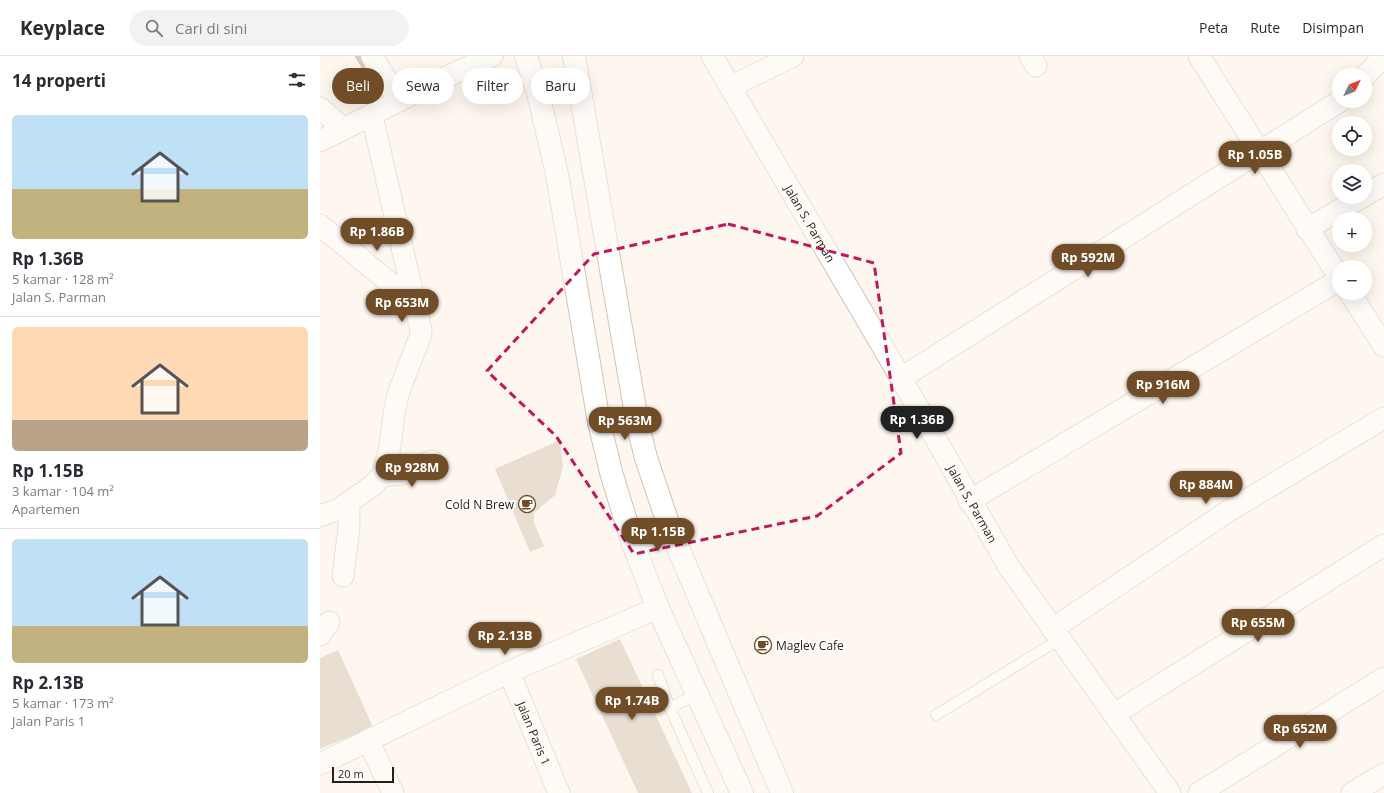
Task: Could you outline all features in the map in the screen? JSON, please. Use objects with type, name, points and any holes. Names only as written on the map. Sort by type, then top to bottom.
[{"type":"street","points":[[372,56],[392,89]]},
{"type":"street","points":[[454,74],[492,56]]},
{"type":"street","points":[[526,56],[538,94],[557,174],[598,422],[611,472],[633,544],[658,608],[742,793]]},
{"type":"street","points":[[574,56],[638,426],[646,458],[670,529],[782,793]]},
{"type":"street","name":"Jalan S. Parman","points":[[712,56],[900,378],[969,501],[1009,567],[1170,793]]},
{"type":"street","points":[[730,87],[793,56]]},
{"type":"street","points":[[1199,56],[1332,266]]},
{"type":"street","points":[[1372,69],[1384,56]]},
{"type":"street","points":[[320,141],[394,104]]},
{"type":"street","points":[[900,378],[1332,106]]},
{"type":"street","points":[[320,108],[344,129]]},
{"type":"street","points":[[320,516],[339,509],[372,486],[382,476],[389,452],[399,391],[420,337],[421,330],[372,116]]},
{"type":"street","points":[[1372,191],[1384,184]]},
{"type":"street","points":[[1307,229],[1350,204]]},
{"type":"street","points":[[320,225],[414,303]]},
{"type":"street","points":[[969,501],[1332,284]]},
{"type":"street","points":[[1355,300],[1384,345]]},
{"type":"street","points":[[1056,634],[1230,510],[1384,418]]},
{"type":"street","points":[[382,476],[402,474],[432,461]]},
{"type":"street","points":[[343,576],[349,528],[349,502]]},
{"type":"street","points":[[633,544],[670,529]]},
{"type":"street","points":[[1114,714],[1384,545]]},
{"type":"street","points":[[320,764],[509,672],[658,608]]},
{"type":"street","name":"Jalan Paris 1","points":[[509,672],[559,793]]},
{"type":"street","points":[[1199,793],[1384,678]]},
{"type":"street","points":[[368,740],[393,793]]},
{"type":"street","points":[[1352,793],[1384,774]]},
{"type":"lane","points":[[936,715],[1056,634]]},
{"type":"lane","points":[[658,675],[670,708],[708,793]]},
{"type":"lane","points":[[670,708],[697,694]]},
{"type":"highlighted area","points":[[728,224],[874,263],[901,453],[817,516],[634,554],[556,436],[487,371],[594,254]]},
{"type":"building","name":"Cold N Brew","points":[[560,440],[563,467],[555,495],[534,513],[534,523],[544,546],[530,552],[495,469]]},
{"type":"building","points":[[620,639],[692,793],[638,793],[576,659]]},
{"type":"building","points":[[338,650],[373,727],[320,749],[320,658]]},
{"type":"waterway","points":[[358,56],[365,68]]},
{"type":"place","name":"Cold N Brew","points":[[527,504]]},
{"type":"place","name":"Maglev Cafe","points":[[763,645]]}]
